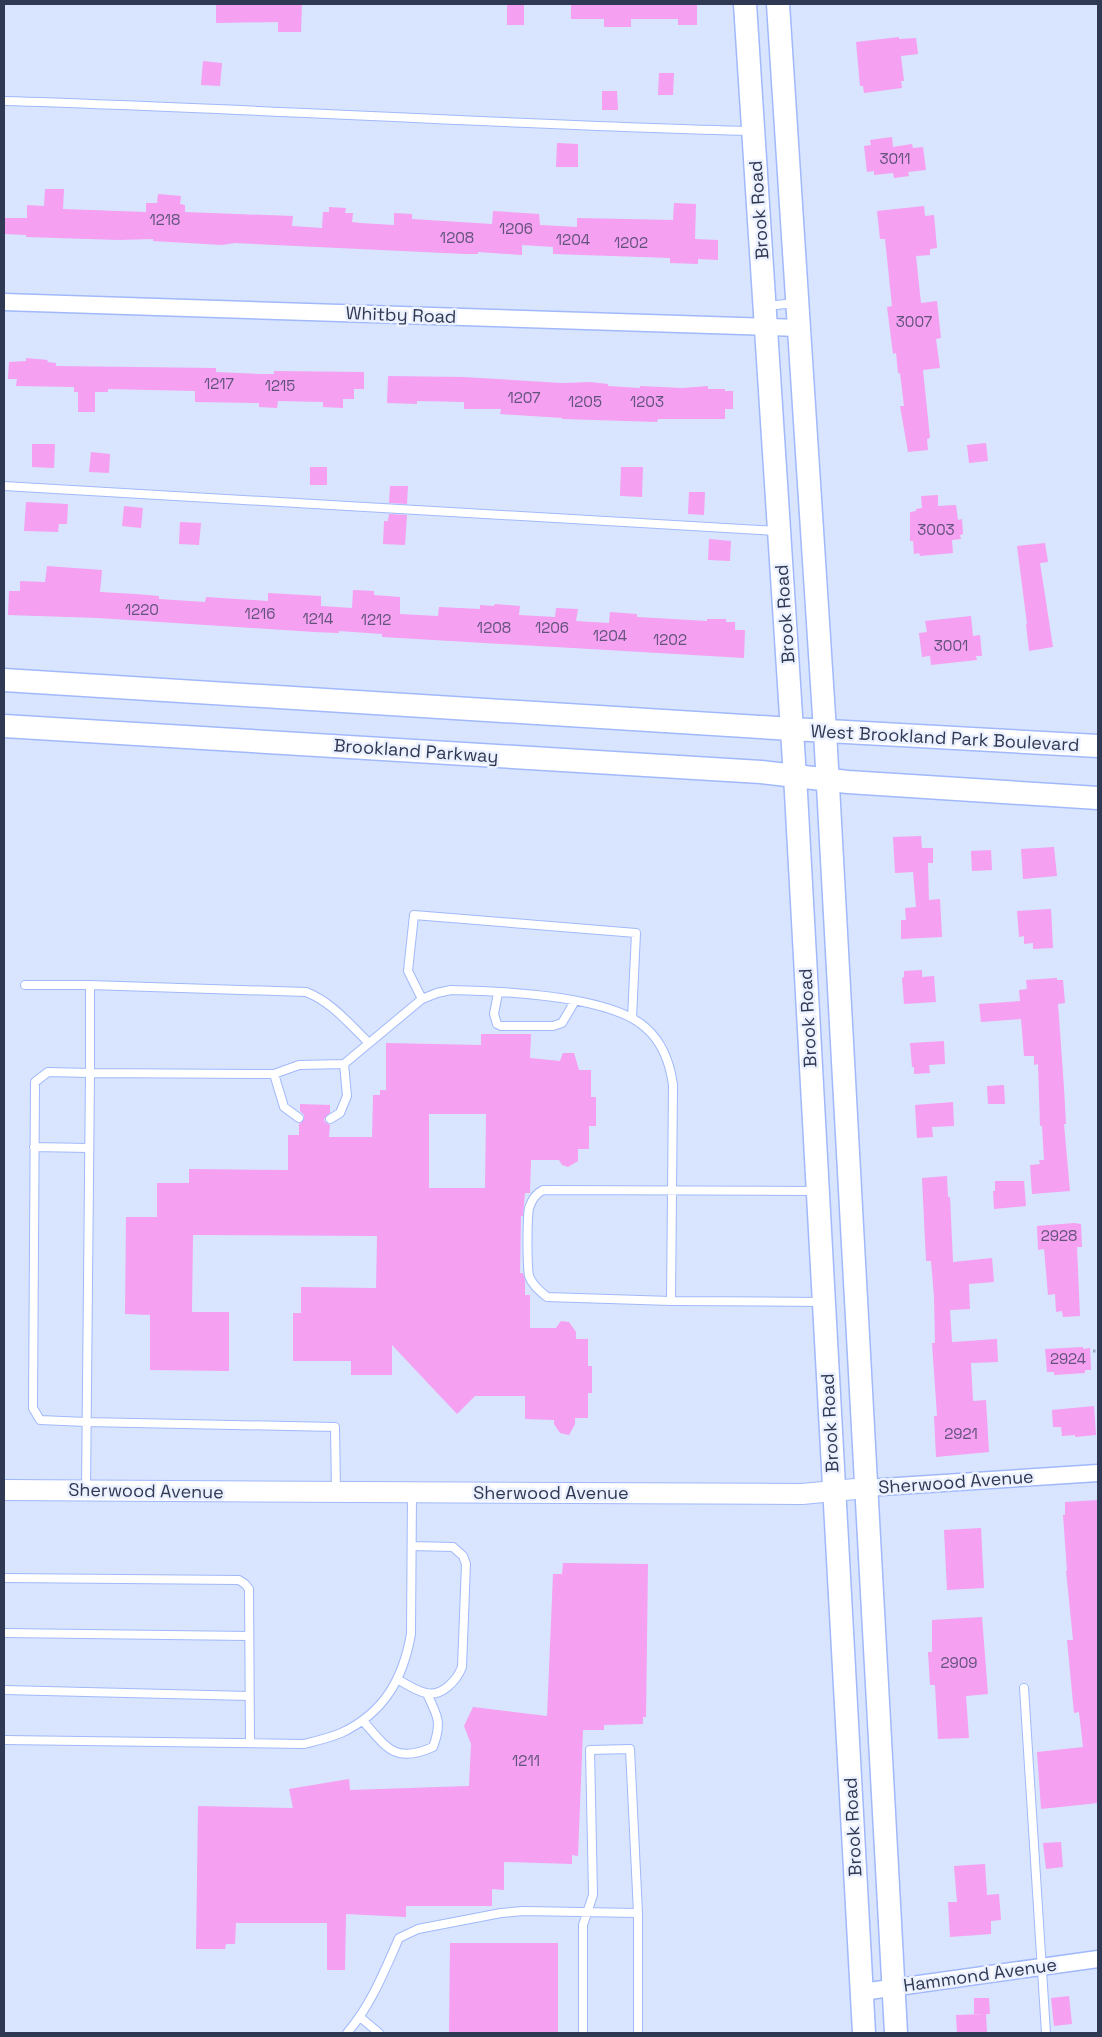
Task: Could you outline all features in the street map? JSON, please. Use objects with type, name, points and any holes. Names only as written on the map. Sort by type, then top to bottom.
[{"type":"main road","name":"Brook Road","points":[[745,4],[795,776],[864,2033]]},
{"type":"main road","name":"Brook Road","points":[[778,4],[828,780],[896,2033]]},
{"type":"main road","points":[[4,680],[792,729]]},
{"type":"main road","name":"Brookland Parkway","points":[[4,726],[761,772],[828,780]]},
{"type":"main road","name":"West Brookland Park Boulevard","points":[[792,729],[1098,746]]},
{"type":"main road","points":[[828,780],[1098,798]]},
{"type":"street","name":"Whitby Road","points":[[4,302],[766,316],[799,328]]},
{"type":"street","name":"Sherwood Avenue","points":[[4,1490],[336,1494],[412,1492],[802,1494],[1098,1473]]},
{"type":"street","name":"Hammond Avenue","points":[[862,1992],[1098,1959]]},
{"type":"lane","points":[[4,102],[161,106],[314,114],[753,131]]},
{"type":"lane","points":[[766,316],[798,302]]},
{"type":"lane","points":[[4,486],[780,531]]},
{"type":"lane","points":[[422,999],[408,971],[414,916],[636,932],[632,1018]]},
{"type":"lane","points":[[25,985],[90,985],[306,992],[319,997],[332,1007],[369,1044]]},
{"type":"lane","points":[[86,1491],[90,985]]},
{"type":"lane","points":[[336,1494],[335,1427],[40,1420],[33,1408],[34,1082],[48,1072],[274,1074],[299,1065],[344,1064],[422,999],[451,990],[543,996],[575,1001],[620,1012],[645,1027],[655,1037],[663,1048],[672,1073],[671,1301]]},
{"type":"lane","points":[[498,993],[495,1020],[501,1026],[553,1026],[562,1023],[575,1001]]},
{"type":"lane","points":[[330,1119],[340,1113],[347,1096],[344,1064]]},
{"type":"lane","points":[[274,1074],[284,1108],[299,1118]]},
{"type":"lane","points":[[34,1147],[89,1148]]},
{"type":"lane","points":[[818,1192],[543,1190],[536,1194],[529,1210],[528,1268],[530,1278],[536,1288],[547,1298],[824,1302]]},
{"type":"lane","points":[[4,1740],[304,1744],[339,1734],[363,1721],[382,1702],[397,1679],[407,1657],[411,1634],[412,1492]]},
{"type":"lane","points":[[397,1679],[427,1694],[439,1692],[450,1685],[462,1667],[466,1564],[463,1556],[453,1547],[412,1546]]},
{"type":"lane","points":[[4,1578],[238,1580],[245,1584],[249,1589],[250,1743]]},
{"type":"lane","points":[[4,1633],[249,1636]]},
{"type":"lane","points":[[1024,1688],[1046,2033]]},
{"type":"lane","points":[[4,1690],[250,1696]]},
{"type":"lane","points":[[363,1721],[387,1748],[401,1754],[417,1754],[433,1747],[439,1732],[437,1714],[427,1694]]},
{"type":"lane","points":[[584,2033],[583,1925],[593,1895],[590,1750],[630,1749],[638,1913],[638,2033]]},
{"type":"lane","points":[[347,2033],[360,2018],[372,1998],[399,1938],[405,1935],[418,1930],[501,1913],[523,1911],[638,1913]]},
{"type":"lane","points":[[360,2018],[379,2033]]},
{"type":"path","points":[[1093,1351],[1098,1350]]},
{"type":"building","points":[[216,4],[302,4],[301,32],[278,32],[278,22],[216,23]]},
{"type":"building","points":[[507,4],[524,4],[524,25],[507,25]]},
{"type":"building","points":[[571,4],[697,4],[697,25],[678,25],[678,19],[631,19],[631,27],[604,27],[604,19],[571,19]]},
{"type":"building","points":[[899,37],[899,39],[916,38],[918,54],[901,56],[904,81],[901,81],[902,88],[864,93],[863,86],[860,86],[856,42]]},
{"type":"building","points":[[203,61],[222,63],[220,86],[201,85]]},
{"type":"building","points":[[659,73],[674,73],[673,95],[658,95]]},
{"type":"building","points":[[602,91],[617,91],[618,110],[602,110]]},
{"type":"building","points":[[892,137],[893,147],[912,144],[913,148],[923,147],[926,170],[908,172],[909,176],[894,178],[893,173],[874,175],[874,171],[867,172],[864,146],[871,145],[870,140]]},
{"type":"building","points":[[557,143],[578,144],[578,167],[556,167]]},
{"type":"building","points":[[45,189],[64,189],[63,209],[146,212],[146,203],[157,203],[158,194],[181,196],[180,204],[185,205],[185,212],[293,216],[292,226],[322,228],[323,212],[329,212],[329,207],[346,208],[345,213],[353,213],[352,222],[360,223],[394,225],[394,213],[412,214],[412,219],[492,224],[493,211],[539,214],[540,225],[577,227],[577,218],[673,220],[674,203],[696,204],[695,239],[718,240],[718,260],[698,259],[698,264],[670,263],[670,258],[553,254],[553,247],[522,245],[522,255],[478,252],[478,254],[465,254],[235,243],[222,245],[153,241],[153,239],[119,240],[26,237],[26,235],[4,234],[4,218],[27,218],[27,205],[44,206]]},
{"type":"building","points":[[924,206],[925,216],[934,215],[937,248],[930,249],[930,255],[916,256],[921,303],[937,301],[941,338],[936,339],[940,368],[923,370],[930,438],[927,439],[928,450],[908,452],[900,406],[904,406],[900,373],[898,373],[896,353],[893,354],[887,307],[892,306],[885,239],[880,239],[877,211]]},
{"type":"building","points":[[26,358],[48,360],[47,362],[56,363],[56,366],[216,368],[216,372],[259,374],[274,374],[274,371],[364,372],[364,389],[354,389],[354,399],[343,399],[343,408],[323,407],[323,402],[278,401],[277,408],[259,407],[259,403],[195,402],[195,391],[108,389],[108,392],[95,392],[95,412],[78,412],[78,392],[74,392],[74,387],[16,386],[17,379],[8,379],[9,362],[26,361]]},
{"type":"building","points":[[388,376],[463,377],[562,383],[591,382],[608,384],[608,386],[640,388],[640,386],[682,388],[708,386],[708,389],[733,391],[733,409],[725,409],[725,419],[658,419],[657,422],[562,419],[500,414],[501,409],[464,409],[464,402],[417,401],[417,404],[387,403]]},
{"type":"building","points":[[986,443],[988,461],[969,463],[967,445]]},
{"type":"building","points":[[32,444],[55,444],[54,468],[32,467]]},
{"type":"building","points":[[91,452],[110,454],[109,473],[89,472]]},
{"type":"building","points":[[310,467],[327,467],[327,485],[310,485]]},
{"type":"building","points":[[621,467],[643,467],[642,497],[620,496]]},
{"type":"building","points":[[390,486],[408,486],[407,504],[389,503]]},
{"type":"building","points":[[689,492],[705,492],[704,515],[688,514]]},
{"type":"building","points":[[938,495],[938,506],[956,505],[958,520],[962,519],[963,534],[960,535],[961,539],[952,540],[953,553],[920,556],[919,553],[914,554],[913,541],[910,541],[910,512],[922,508],[921,496]]},
{"type":"building","points":[[26,502],[68,504],[67,524],[59,524],[58,532],[24,531]]},
{"type":"building","points":[[124,506],[143,508],[141,528],[122,526]]},
{"type":"building","points":[[389,514],[407,515],[405,545],[383,544],[384,521],[388,521]]},
{"type":"building","points":[[180,522],[201,523],[199,545],[179,544]]},
{"type":"building","points":[[709,539],[731,541],[730,561],[708,560]]},
{"type":"building","points":[[1045,543],[1048,562],[1040,563],[1053,647],[1029,651],[1017,546]]},
{"type":"building","points":[[47,566],[102,570],[100,592],[159,596],[159,599],[205,602],[206,597],[268,601],[268,593],[321,596],[321,606],[352,608],[353,590],[374,591],[374,595],[400,597],[400,614],[438,616],[439,607],[480,609],[480,605],[494,606],[495,604],[520,606],[519,615],[555,617],[556,608],[578,609],[576,621],[609,623],[610,612],[637,614],[637,617],[707,621],[707,619],[726,619],[726,622],[735,622],[735,630],[745,630],[744,658],[382,637],[382,634],[339,631],[339,633],[314,632],[98,618],[8,615],[9,591],[20,591],[20,581],[45,582]]},
{"type":"building","points":[[971,616],[973,636],[980,635],[982,656],[976,656],[977,660],[931,665],[930,656],[922,657],[919,633],[927,632],[925,621]]},
{"type":"building","points":[[921,836],[922,848],[933,848],[933,863],[928,863],[929,900],[940,899],[942,937],[901,939],[901,920],[906,920],[905,908],[916,907],[913,872],[895,873],[893,837]]},
{"type":"building","points":[[1054,847],[1057,876],[1023,879],[1021,849]]},
{"type":"building","points":[[991,850],[992,870],[972,871],[971,851]]},
{"type":"building","points":[[1051,909],[1053,948],[1033,949],[1033,943],[1024,944],[1024,936],[1019,937],[1017,911]]},
{"type":"building","points":[[922,970],[922,977],[934,976],[936,1002],[904,1004],[902,978],[904,977],[904,971]]},
{"type":"building","points":[[1057,978],[1057,980],[1063,980],[1065,1003],[1058,1004],[1066,1124],[1064,1124],[1070,1191],[1032,1194],[1030,1165],[1040,1164],[1039,1160],[1044,1160],[1042,1126],[1040,1126],[1038,1064],[1034,1065],[1034,1056],[1024,1056],[1021,1019],[981,1022],[979,1004],[1020,1001],[1019,990],[1027,989],[1026,980]]},
{"type":"building","points":[[481,1034],[531,1034],[530,1058],[560,1061],[563,1053],[574,1053],[579,1070],[591,1070],[591,1097],[596,1097],[596,1126],[589,1126],[589,1149],[578,1149],[578,1161],[568,1167],[562,1165],[559,1160],[531,1160],[530,1193],[525,1193],[523,1216],[521,1216],[520,1273],[523,1273],[525,1280],[525,1295],[530,1295],[530,1328],[556,1328],[561,1321],[569,1322],[576,1332],[576,1339],[588,1339],[588,1366],[592,1366],[592,1393],[588,1393],[588,1418],[575,1418],[575,1424],[569,1435],[560,1433],[554,1424],[554,1420],[525,1419],[525,1396],[475,1396],[457,1414],[392,1345],[392,1375],[351,1375],[351,1361],[293,1361],[293,1313],[301,1313],[301,1287],[376,1288],[377,1236],[193,1235],[192,1312],[229,1312],[229,1371],[150,1370],[150,1315],[125,1314],[126,1217],[157,1217],[157,1183],[189,1183],[189,1169],[288,1170],[288,1135],[299,1135],[299,1124],[304,1119],[304,1115],[300,1111],[300,1104],[330,1105],[330,1113],[324,1119],[330,1125],[329,1137],[372,1137],[373,1095],[380,1095],[380,1090],[386,1090],[386,1043],[481,1045]],"holes":[[[429,1114],[486,1114],[485,1188],[429,1188]]]},
{"type":"building","points":[[944,1041],[945,1064],[929,1065],[930,1073],[914,1074],[910,1043]]},
{"type":"building","points":[[1004,1085],[1005,1104],[988,1104],[987,1086]]},
{"type":"building","points":[[953,1102],[954,1126],[932,1127],[933,1137],[917,1138],[915,1105]]},
{"type":"building","points":[[947,1176],[948,1197],[950,1197],[953,1262],[992,1258],[994,1282],[969,1284],[970,1309],[950,1310],[952,1342],[997,1339],[998,1362],[971,1363],[973,1401],[986,1400],[989,1452],[936,1457],[934,1416],[937,1416],[932,1343],[935,1343],[934,1297],[931,1261],[926,1261],[922,1178]]},
{"type":"building","points":[[995,1181],[1024,1181],[1026,1206],[994,1209],[993,1191],[995,1191]]},
{"type":"building","points":[[1081,1224],[1082,1247],[1077,1247],[1080,1316],[1063,1317],[1062,1311],[1056,1312],[1055,1294],[1048,1295],[1044,1249],[1038,1250],[1037,1226]]},
{"type":"building","points":[[1083,1347],[1083,1349],[1090,1348],[1091,1370],[1085,1370],[1085,1373],[1054,1375],[1054,1372],[1047,1372],[1045,1349]]},
{"type":"building","points":[[1094,1406],[1096,1435],[1062,1436],[1061,1427],[1053,1427],[1052,1410]]},
{"type":"building","points":[[1098,1500],[1098,1803],[1041,1809],[1037,1752],[1083,1747],[1079,1712],[1074,1713],[1067,1640],[1073,1640],[1066,1571],[1063,1515],[1065,1515],[1065,1502]]},
{"type":"building","points":[[981,1528],[984,1588],[947,1590],[944,1530]]},
{"type":"building","points":[[563,1563],[648,1564],[646,1717],[643,1717],[643,1724],[604,1725],[604,1730],[583,1730],[578,1856],[572,1855],[572,1864],[504,1862],[504,1890],[492,1889],[492,1906],[406,1906],[406,1917],[346,1914],[345,1970],[327,1970],[327,1923],[236,1923],[235,1944],[226,1944],[225,1949],[196,1949],[198,1806],[293,1808],[289,1789],[349,1779],[350,1790],[469,1786],[471,1744],[464,1726],[473,1707],[547,1716],[553,1574],[562,1574]]},
{"type":"building","points":[[982,1617],[988,1694],[966,1696],[969,1738],[938,1739],[935,1685],[930,1685],[928,1652],[932,1652],[932,1620]]},
{"type":"building","points":[[1061,1842],[1063,1867],[1046,1869],[1043,1843]]},
{"type":"building","points":[[985,1864],[987,1895],[999,1894],[1001,1920],[991,1921],[991,1934],[950,1937],[948,1902],[957,1902],[954,1866]]},
{"type":"building","points":[[450,1943],[558,1943],[558,2033],[449,2033]]},
{"type":"building","points":[[1069,1996],[1072,2024],[1054,2026],[1051,1998]]},
{"type":"building","points":[[974,1998],[989,1998],[990,2014],[974,2014]]},
{"type":"building","points":[[986,2014],[987,2033],[957,2033],[956,2015]]}]
